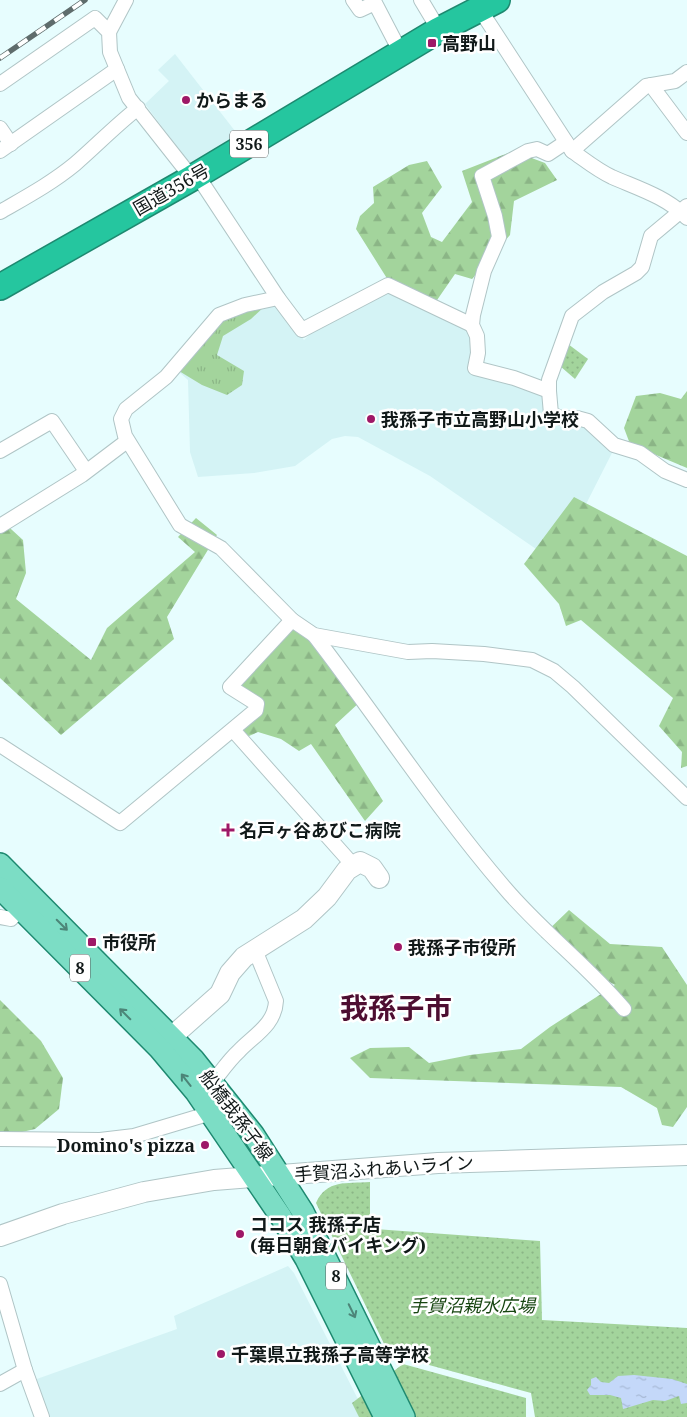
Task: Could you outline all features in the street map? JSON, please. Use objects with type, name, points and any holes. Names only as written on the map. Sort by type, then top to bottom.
[{"type":"highway","name":"国道356号","points":[[0,287],[194,177],[439,30],[488,4]]},
{"type":"main road","name":"船橋我孫子線","points":[[0,864],[27,902],[166,1042],[213,1082],[281,1175],[323,1249],[378,1383],[385,1417]]},
{"type":"main road","name":"船橋我孫子線","points":[[0,888],[27,902]]},
{"type":"main road","name":"船橋我孫子線","points":[[166,1042],[281,1217],[378,1383],[404,1417]]},
{"type":"street","points":[[126,0],[109,32],[110,52],[130,98],[194,177],[302,330],[388,285],[472,325]]},
{"type":"street","points":[[353,0],[360,10],[375,2],[400,53]]},
{"type":"street","points":[[421,0],[439,30]]},
{"type":"street","points":[[488,4],[569,146],[603,172],[641,188],[685,211],[651,236],[642,267],[636,273],[604,292],[569,320],[549,380],[549,391],[551,414],[561,418],[577,418],[588,421],[614,445],[640,453],[665,471],[687,480]]},
{"type":"street","points":[[0,84],[94,18],[109,32]]},
{"type":"street","points":[[0,128],[5,148],[116,69]]},
{"type":"street","points":[[549,391],[514,378],[475,368],[477,336],[472,325],[484,271],[499,237],[495,216],[482,176],[528,151],[537,149],[548,154],[569,146],[635,95],[651,85],[675,81],[687,72]]},
{"type":"street","points":[[651,85],[687,133]]},
{"type":"street","points":[[0,212],[51,182],[76,163],[112,128],[138,108]]},
{"type":"street","points":[[278,298],[245,305],[215,319],[166,377],[126,409],[121,419],[127,441],[180,526],[221,548],[292,620],[314,635],[475,853],[539,926],[601,982],[624,1009]]},
{"type":"street","points":[[0,451],[52,420],[86,471]]},
{"type":"street","points":[[0,526],[86,471],[127,441]]},
{"type":"street","points":[[0,745],[120,823],[256,710],[258,704],[230,687],[292,620]]},
{"type":"street","points":[[314,635],[408,652],[432,651],[519,657],[542,664],[554,670],[573,687],[687,798]]},
{"type":"street","points":[[233,730],[354,865]]},
{"type":"street","points":[[166,1042],[220,994],[236,965],[255,950],[304,919],[327,897],[354,865],[360,862],[366,863],[379,878]]},
{"type":"street","points":[[0,917],[11,919],[27,902]]},
{"type":"street","points":[[213,1082],[239,1050],[268,1023],[275,1006],[276,1001],[255,950]]},
{"type":"street","points":[[0,1139],[100,1140],[134,1136],[211,1113]]},
{"type":"street","name":"手賀沼ふれあいライン","points":[[0,1236],[63,1214],[144,1192],[253,1175],[281,1175],[438,1163],[687,1155]]},
{"type":"street","points":[[0,1284],[3,1309],[42,1417]]},
{"type":"street","points":[[0,1384],[25,1370]]},
{"type":"shaded area","points":[[175,54],[242,140],[199,166],[190,164],[145,104],[169,81],[158,70]]},
{"type":"shaded area","name":"我孫子市立高野山小学校","points":[[390,291],[466,325],[474,344],[471,371],[544,394],[547,412],[578,422],[614,449],[583,510],[539,551],[430,476],[358,437],[345,436],[332,439],[295,466],[254,473],[198,477],[190,452],[188,380],[179,372],[219,318],[277,303],[304,340],[314,330]]},
{"type":"shaded area","name":"千葉県立我孫子高等学校","points":[[288,1266],[294,1273],[367,1417],[48,1417],[34,1380],[177,1329],[174,1316]]},
{"type":"green space","points":[[513,151],[545,163],[557,180],[514,201],[510,235],[472,279],[455,274],[435,303],[388,280],[356,229],[360,216],[374,203],[373,187],[409,165],[427,161],[442,187],[422,213],[431,237],[442,242],[472,202],[462,171]]},
{"type":"green space","points":[[266,305],[251,319],[223,336],[217,355],[244,371],[242,385],[227,395],[202,385],[179,371],[219,319]]},
{"type":"green space","points":[[568,344],[588,359],[575,379],[560,366]]},
{"type":"green space","points":[[687,391],[687,468],[630,444],[624,428],[636,396],[660,393],[681,399]]},
{"type":"green space","points":[[574,497],[687,556],[687,766],[681,768],[682,752],[659,726],[673,698],[581,620],[566,626],[559,604],[524,564]]},
{"type":"green space","points":[[196,518],[217,535],[167,617],[174,639],[61,735],[0,678],[0,519],[23,540],[26,573],[16,599],[91,660],[107,628],[195,552],[178,537]]},
{"type":"green space","points":[[291,627],[312,639],[361,701],[335,725],[383,801],[365,821],[311,744],[299,751],[281,739],[258,732],[249,736],[243,734],[243,728],[262,710],[236,685]]},
{"type":"green space","points":[[569,910],[610,944],[662,947],[687,985],[687,1107],[673,1127],[662,1125],[657,1108],[621,1087],[370,1078],[350,1058],[370,1048],[409,1047],[429,1063],[470,1055],[521,1049],[550,1027],[615,985],[575,963],[541,937]]},
{"type":"green space","points":[[0,1000],[41,1041],[63,1078],[59,1109],[35,1129],[0,1137]]},
{"type":"green space","name":"手賀沼親水広場","points":[[370,1182],[370,1224],[375,1229],[540,1241],[542,1320],[687,1328],[687,1417],[535,1417],[531,1393],[389,1354],[316,1203],[320,1195],[332,1186],[345,1183]]},
{"type":"green space","points":[[403,1364],[526,1398],[526,1417],[359,1417],[352,1403]]},
{"type":"water","points":[[634,1375],[672,1379],[687,1384],[687,1403],[681,1404],[679,1396],[665,1401],[653,1400],[623,1409],[621,1398],[610,1395],[590,1395],[587,1390],[591,1385],[591,1379],[596,1377],[601,1382],[609,1383],[618,1376]]},
{"type":"railway","points":[[0,58],[85,0]]},
{"type":"place","name":"高野山","points":[[432,43]]},
{"type":"place","name":"からまる","points":[[186,100]]},
{"type":"place","name":"我孫子市立高野山小学校","points":[[371,419]]},
{"type":"place","name":"名戸ヶ谷あびこ病院","points":[[228,830]]},
{"type":"place","name":"市役所","points":[[92,942]]},
{"type":"place","name":"我孫子市役所","points":[[398,947]]},
{"type":"place","name":"Domino's pizza","points":[[205,1145]]},
{"type":"place","name":"ココス 我孫子店 (毎日朝食バイキング)","points":[[240,1234]]},
{"type":"place","name":"千葉県立我孫子高等学校","points":[[221,1354]]},
{"type":"district","name":"我孫子市","points":[[396,1007]]}]
